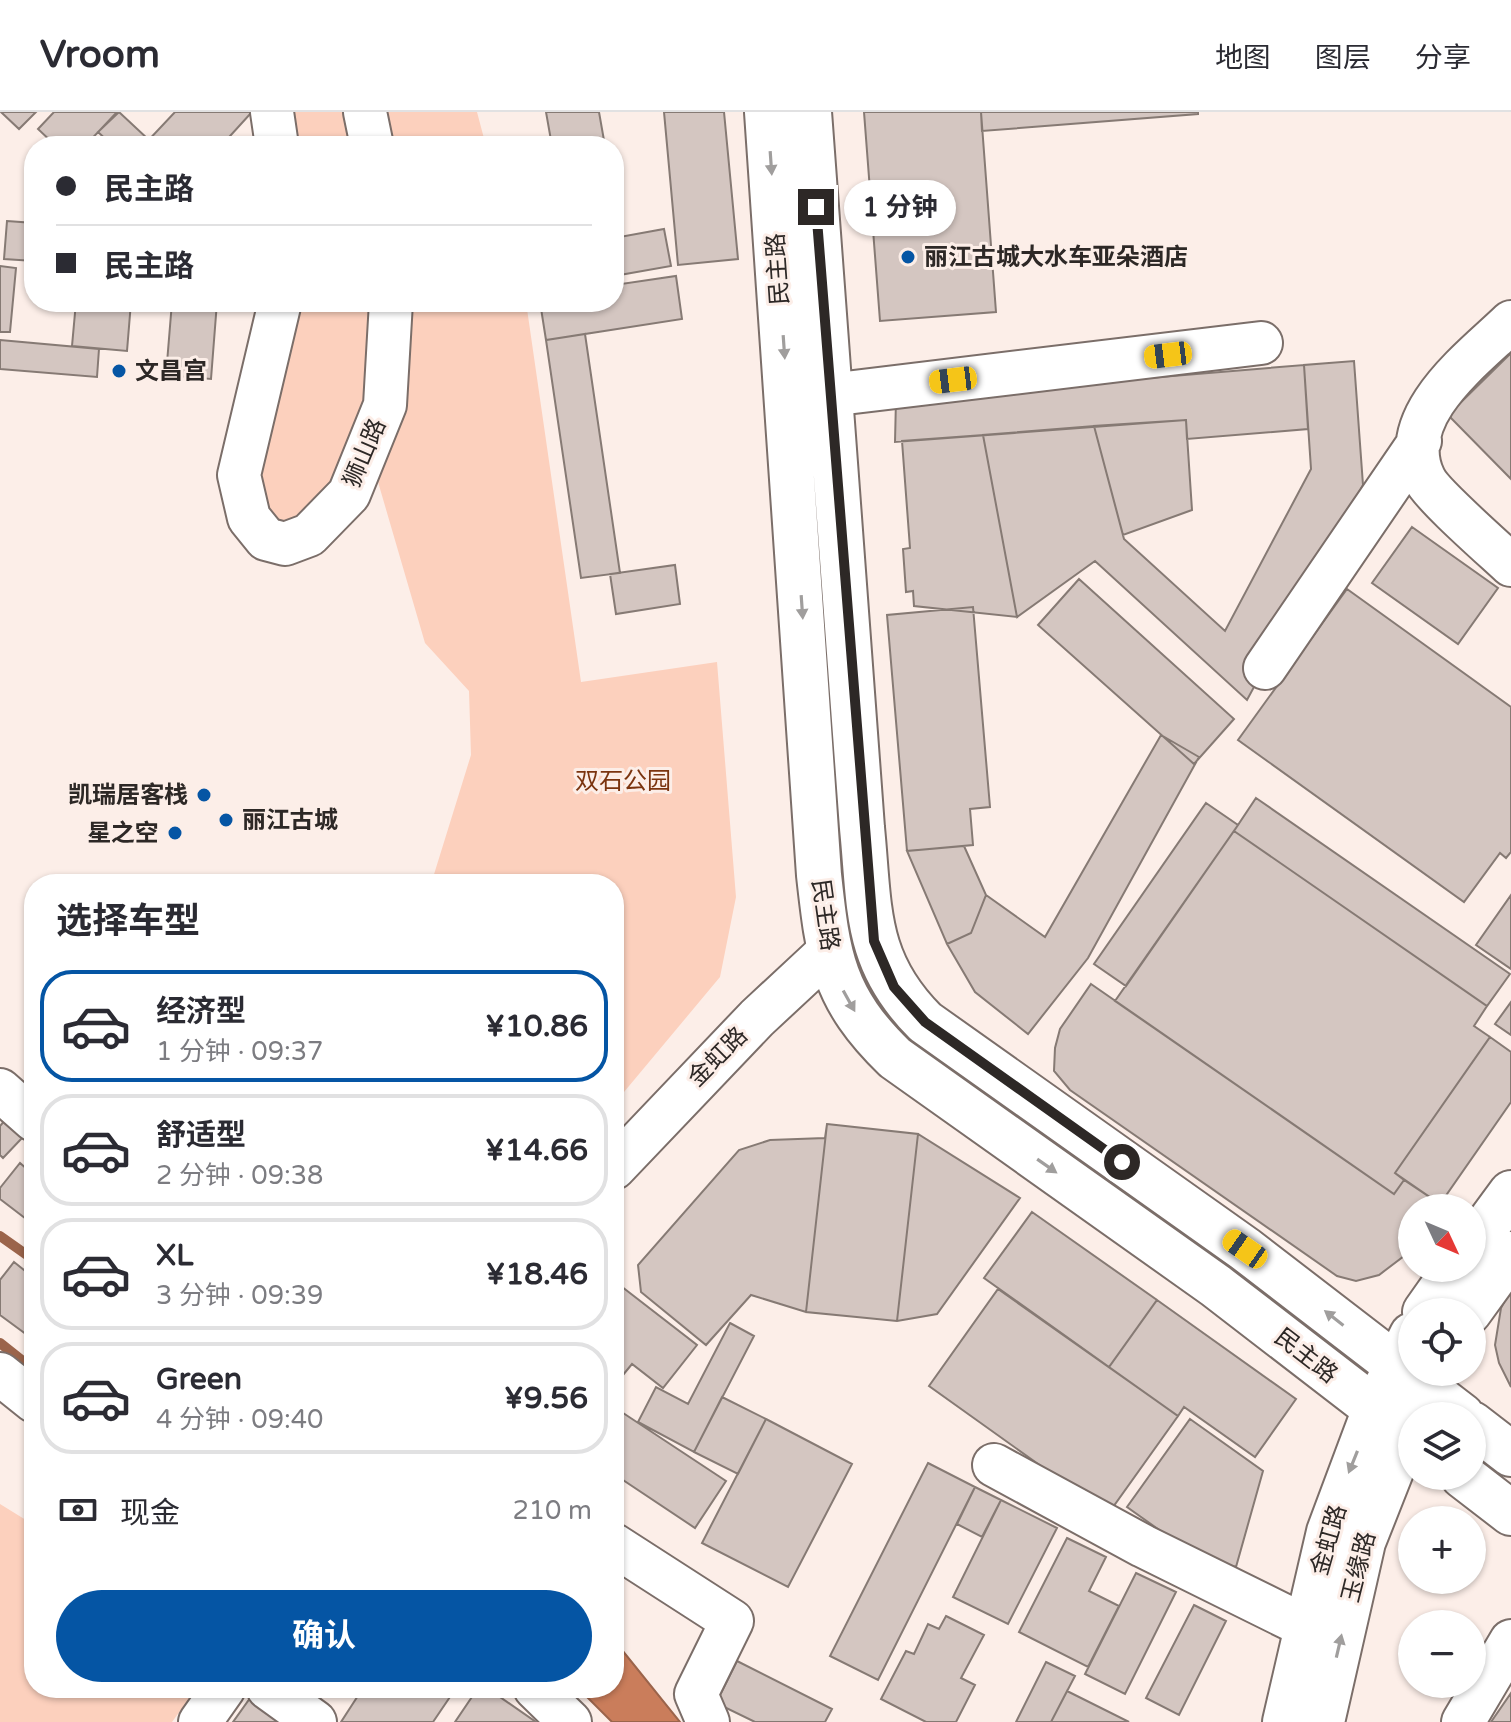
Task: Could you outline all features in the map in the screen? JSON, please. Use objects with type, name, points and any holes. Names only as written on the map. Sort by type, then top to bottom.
[{"type":"main road","name":"民主路","points":[[767,112],[819,875],[828,952],[854,1012],[895,1058],[1216,1286],[1409,1397]]},
{"type":"main road","name":"民主路","points":[[809,112],[874,941],[894,987],[925,1022],[1245,1249],[1409,1397]]},
{"type":"main road","points":[[1486,1227],[1511,1193]]},
{"type":"main road","points":[[1479,1298],[1511,1254]]},
{"type":"main road","name":"金虹路","points":[[1285,1722],[1329,1532],[1409,1397]]},
{"type":"main road","name":"玉缘路","points":[[1322,1722],[1363,1542],[1409,1397]]},
{"type":"main road","points":[[1486,1435],[1511,1454]]},
{"type":"main road","points":[[1481,1490],[1511,1513]]},
{"type":"street","points":[[272,112],[276,136]]},
{"type":"street","points":[[365,112],[370,136]]},
{"type":"street","name":"狮山路","points":[[278,312],[239,475],[240,491],[249,518],[266,539],[285,544],[309,535],[349,494],[385,405],[390,312]]},
{"type":"street","points":[[1511,322],[1446,386],[1424,421],[1420,441],[1424,479],[1511,565]]},
{"type":"street","points":[[829,395],[1261,343]]},
{"type":"street","points":[[1265,668],[1420,441]]},
{"type":"street","name":"金虹路","points":[[624,1157],[698,1077],[828,952]]},
{"type":"street","points":[[0,1090],[24,1111]]},
{"type":"street","points":[[0,1374],[24,1393]]},
{"type":"street","points":[[994,1465],[1143,1546],[1307,1627]]},
{"type":"street","points":[[624,1551],[732,1621],[696,1694],[708,1722]]},
{"type":"street","points":[[1463,1722],[1511,1641]]},
{"type":"street","points":[[200,1722],[217,1698]]},
{"type":"street","points":[[282,1698],[315,1722]]},
{"type":"street","points":[[545,1698],[570,1722]]},
{"type":"green space","points":[[288,112],[349,112],[353,136],[292,136]]},
{"type":"green space","points":[[383,112],[477,112],[483,136],[388,136]]},
{"type":"green space","points":[[293,312],[375,312],[370,401],[336,485],[296,525],[276,526],[255,488]]},
{"type":"green space","name":"双石公园","points":[[403,312],[527,312],[581,682],[717,662],[736,897],[720,977],[624,1092],[624,874],[434,874],[471,755],[469,691],[425,643],[376,475]]},
{"type":"green space","points":[[0,1504],[24,1519],[24,1698],[190,1698],[172,1722],[0,1722]]},
{"type":"shaded area","points":[[624,1653],[680,1722],[612,1722],[588,1698],[624,1698]]},
{"type":"building","points":[[1,112],[36,112],[19,129]]},
{"type":"building","points":[[54,112],[117,112],[94,136],[45,136],[38,129]]},
{"type":"building","points":[[119,112],[145,136],[102,136],[98,132]]},
{"type":"building","points":[[175,112],[251,113],[230,136],[152,136]]},
{"type":"building","points":[[546,112],[599,112],[603,136],[550,136]]},
{"type":"building","points":[[664,112],[724,112],[738,259],[678,265]]},
{"type":"building","points":[[864,112],[981,112],[996,312],[880,321]]},
{"type":"building","points":[[981,112],[1198,112],[1198,114],[982,131]]},
{"type":"building","points":[[7,221],[24,222],[24,260],[4,259]]},
{"type":"building","points":[[664,229],[671,266],[624,274],[624,236]]},
{"type":"building","points":[[0,266],[16,268],[10,332],[0,332]]},
{"type":"building","points":[[676,276],[682,319],[546,340],[542,312],[624,312],[624,284]]},
{"type":"building","points":[[75,312],[130,312],[127,351],[72,346]]},
{"type":"building","points":[[171,312],[216,312],[211,379],[166,375]]},
{"type":"building","points":[[585,334],[620,573],[581,578],[546,340]]},
{"type":"building","points":[[0,340],[99,349],[97,377],[0,369]]},
{"type":"building","points":[[1511,353],[1511,479],[1448,415]]},
{"type":"building","points":[[1354,361],[1363,485],[1247,700],[1095,561],[1017,617],[983,435],[1094,426],[1124,539],[1225,631],[1311,469],[1304,365]]},
{"type":"building","points":[[1304,365],[1308,429],[1187,439],[1186,420],[895,442],[896,399]]},
{"type":"building","points":[[1186,420],[1192,510],[1123,535],[1094,426]]},
{"type":"building","points":[[983,435],[1017,617],[914,606],[913,591],[906,592],[903,549],[910,548],[902,441]]},
{"type":"building","points":[[1412,527],[1498,588],[1458,644],[1372,583]]},
{"type":"building","points":[[675,565],[680,604],[616,614],[610,574]]},
{"type":"building","points":[[1079,579],[1234,719],[1194,764],[1038,625]]},
{"type":"building","points":[[1347,589],[1511,707],[1511,852],[1506,858],[1500,853],[1464,902],[1238,740]]},
{"type":"building","points":[[973,607],[990,807],[970,809],[973,845],[907,851],[887,615]]},
{"type":"building","points":[[1161,735],[1199,757],[1088,958],[1028,1034],[975,992],[947,944],[971,933],[986,895],[1045,937]]},
{"type":"building","points":[[1256,798],[1510,974],[1487,1006],[1234,831]]},
{"type":"building","points":[[1206,803],[1238,825],[1126,986],[1094,964]]},
{"type":"building","points":[[1234,831],[1487,1006],[1474,1026],[1490,1037],[1395,1173],[1404,1180],[1394,1194],[1115,1001]]},
{"type":"building","points":[[964,846],[986,895],[971,933],[947,944],[907,851]]},
{"type":"building","points":[[1511,895],[1511,969],[1476,945]]},
{"type":"building","points":[[1091,984],[1394,1194],[1404,1180],[1425,1194],[1398,1194],[1398,1261],[1379,1275],[1356,1281],[1337,1276],[1070,1090],[1054,1071],[1060,1029]]},
{"type":"building","points":[[1511,1002],[1511,1035],[1495,1024]]},
{"type":"building","points":[[1490,1037],[1511,1052],[1511,1102],[1447,1194],[1425,1194],[1395,1173]]},
{"type":"building","points":[[5,1120],[23,1137],[3,1158],[0,1155],[0,1126]]},
{"type":"building","points":[[827,1124],[918,1134],[1020,1198],[937,1314],[897,1321],[806,1312],[751,1295],[706,1345],[641,1292],[638,1265],[739,1150],[770,1140],[825,1138]]},
{"type":"building","points":[[827,1124],[918,1134],[897,1321],[806,1312]]},
{"type":"building","points":[[20,1163],[24,1166],[24,1217],[0,1199],[0,1188]]},
{"type":"building","points":[[1032,1212],[1157,1300],[1109,1367],[984,1278]]},
{"type":"building","points":[[14,1262],[24,1270],[24,1333],[0,1315],[0,1280]]},
{"type":"building","points":[[624,1288],[697,1345],[663,1388],[632,1364],[624,1374]]},
{"type":"building","points":[[998,1289],[1178,1416],[1108,1514],[929,1386]]},
{"type":"building","points":[[1511,1289],[1511,1387],[1499,1363],[1495,1345],[1501,1308]]},
{"type":"building","points":[[1157,1300],[1296,1399],[1255,1457],[1184,1407],[1178,1416],[1109,1367]]},
{"type":"building","points":[[730,1323],[754,1336],[694,1452],[638,1422],[656,1387],[688,1404]]},
{"type":"building","points":[[722,1397],[766,1419],[738,1474],[694,1452]]},
{"type":"building","points":[[624,1414],[726,1481],[695,1528],[624,1481]]},
{"type":"building","points":[[766,1419],[852,1464],[788,1587],[702,1543]]},
{"type":"building","points":[[1190,1419],[1263,1471],[1236,1567],[1193,1554],[1127,1507]]},
{"type":"building","points":[[928,1463],[975,1487],[878,1680],[830,1656]]},
{"type":"building","points":[[975,1487],[1001,1500],[982,1537],[957,1524]]},
{"type":"building","points":[[1001,1500],[1057,1528],[1008,1624],[953,1597]]},
{"type":"building","points":[[1067,1538],[1106,1557],[1089,1591],[1119,1606],[1088,1667],[1019,1632]]},
{"type":"building","points":[[1136,1573],[1176,1592],[1125,1694],[1085,1674]]},
{"type":"building","points":[[1194,1605],[1226,1621],[1179,1715],[1146,1698]]},
{"type":"building","points":[[946,1616],[984,1635],[961,1678],[975,1685],[956,1722],[926,1722],[881,1699],[906,1651],[914,1654],[928,1624],[939,1629]]},
{"type":"building","points":[[737,1661],[832,1709],[825,1722],[755,1722],[716,1703]]},
{"type":"building","points":[[1046,1662],[1075,1676],[1051,1722],[1016,1722]]},
{"type":"building","points":[[1067,1691],[1129,1722],[1051,1722]]},
{"type":"building","points":[[1511,1693],[1511,1722],[1491,1722]]},
{"type":"building","points":[[250,1698],[259,1698],[292,1722],[233,1722]]},
{"type":"building","points":[[357,1698],[449,1698],[433,1722],[341,1722]]},
{"type":"building","points":[[471,1698],[501,1698],[536,1722],[455,1722]]},
{"type":"waterway","points":[[0,1236],[24,1253]]},
{"type":"waterway","points":[[0,1343],[24,1362]]},
{"type":"place","name":"丽江古城大水车亚朵酒店","points":[[908,257]]},
{"type":"place","name":"文昌宫","points":[[119,371]]},
{"type":"place","name":"凯瑞居客栈","points":[[204,795]]},
{"type":"place","name":"丽江古城","points":[[226,820]]},
{"type":"place","name":"星之空","points":[[175,833]]},
{"type":"route","points":[[816,207],[862,828],[874,941],[894,987],[925,1022],[1122,1162]]}]
